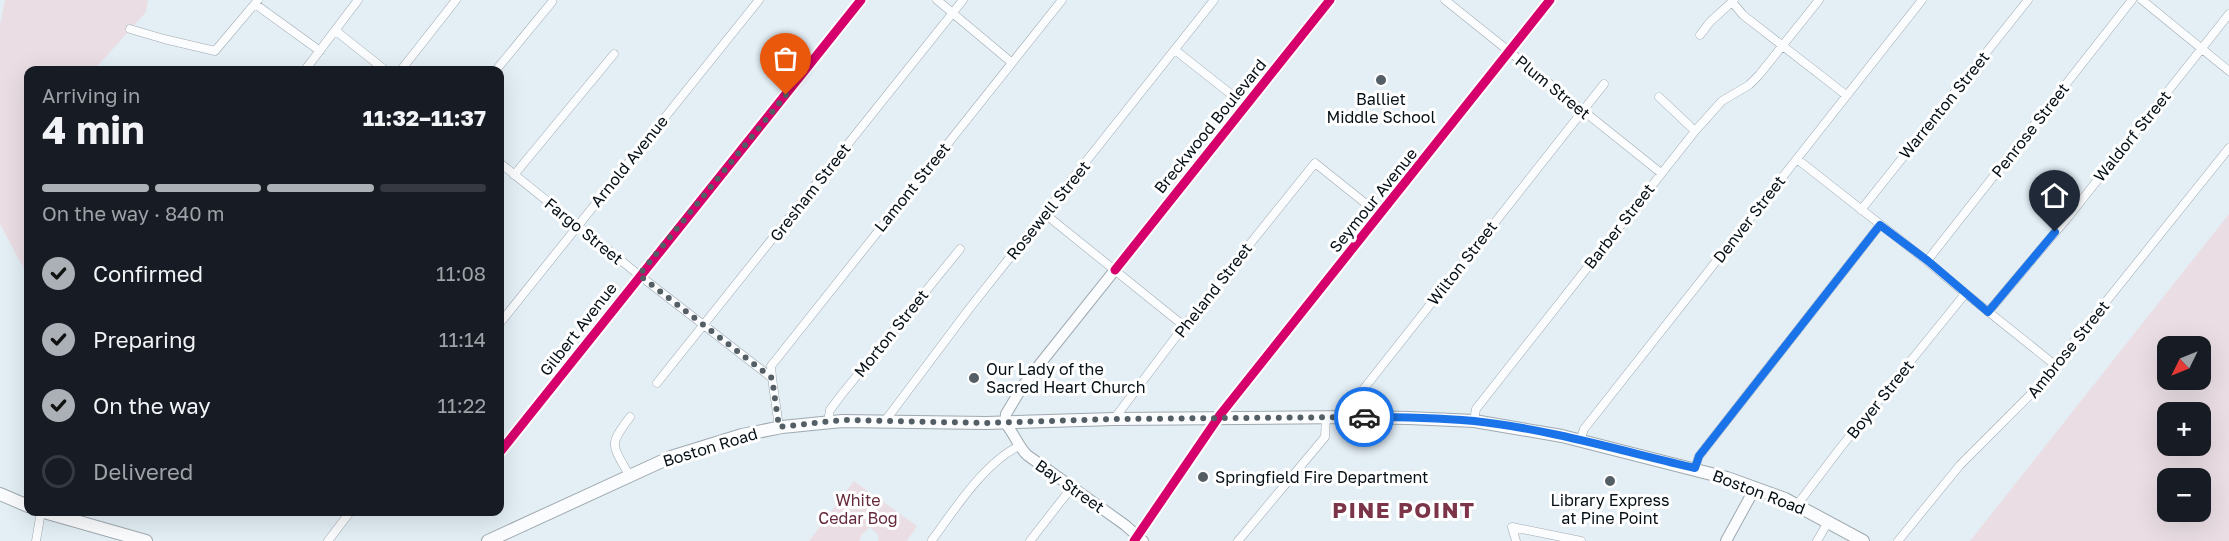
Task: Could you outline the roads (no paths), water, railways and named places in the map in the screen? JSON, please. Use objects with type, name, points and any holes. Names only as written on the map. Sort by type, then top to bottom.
[{"type":"main road","name":"Breckwood Boulevard","points":[[1005,423],[1006,414],[1021,389],[1330,0]]},
{"type":"main road","name":"Boston Road","points":[[489,541],[628,475],[689,451],[779,427],[828,422],[1005,423],[1114,419],[1326,417],[1474,421],[1539,431],[1695,468],[1755,488],[1797,505],[1863,541]]},
{"type":"main road","name":"Bay Street","points":[[1005,423],[1015,434],[1019,446],[1032,459],[1138,539]]},
{"type":"main road","points":[[1726,541],[1755,488]]},
{"type":"main road","points":[[0,494],[24,504]]},
{"type":"main road","points":[[55,516],[115,537],[146,541]]},
{"type":"street","points":[[308,66],[358,0]]},
{"type":"street","points":[[404,66],[456,0]]},
{"type":"street","name":"Arnold Avenue","points":[[504,318],[759,0]]},
{"type":"street","name":"Gilbert Avenue","points":[[504,447],[639,275],[861,0]]},
{"type":"street","points":[[937,0],[1011,62]]},
{"type":"street","name":"Gresham Street","points":[[657,383],[963,0]]},
{"type":"street","name":"Lamont Street","points":[[772,378],[771,366],[1062,0]]},
{"type":"street","name":"Rosewell Street","points":[[885,421],[965,314],[1214,0]]},
{"type":"street","name":"Plum Street","points":[[1445,0],[1661,173]]},
{"type":"street","name":"Seymour Avenue","points":[[1138,539],[1218,418],[1550,0]]},
{"type":"street","name":"Barber Street","points":[[1474,421],[1476,409],[1695,131],[1722,101],[1755,79],[1819,0]]},
{"type":"street","name":"Denver Street","points":[[1580,441],[1584,429],[1922,0]]},
{"type":"street","name":"Warrenton Street","points":[[1861,210],[2028,0]]},
{"type":"street","name":"Penrose Street","points":[[1928,261],[2132,0]]},
{"type":"street","points":[[2142,0],[2229,71]]},
{"type":"street","points":[[130,29],[215,51],[257,2],[320,51]]},
{"type":"street","points":[[499,66],[552,2]]},
{"type":"street","points":[[1700,35],[1710,22],[1733,2],[1743,15],[1846,95]]},
{"type":"street","name":"Waldorf Street","points":[[1988,312],[2229,14]]},
{"type":"street","points":[[336,31],[380,66]]},
{"type":"street","points":[[1175,50],[1246,106]]},
{"type":"street","points":[[514,175],[614,54]]},
{"type":"street","name":"Wilton Street","points":[[1351,417],[1351,405],[1604,84]]},
{"type":"street","points":[[1659,97],[1695,131]]},
{"type":"street","name":"Ambrose Street","points":[[1898,541],[1960,465],[2023,404],[2229,148]]},
{"type":"street","points":[[1797,159],[1928,261],[1965,294],[2055,365]]},
{"type":"street","name":"Pheland Street","points":[[1114,419],[1184,326],[1315,163],[1380,215]]},
{"type":"street","name":"Fargo Street","points":[[504,166],[703,326],[772,378]]},
{"type":"street","points":[[1045,214],[1184,326]]},
{"type":"street","points":[[1695,468],[1699,456],[1880,225]]},
{"type":"street","name":"Morton Street","points":[[828,422],[830,410],[842,394],[960,249]]},
{"type":"street","name":"Boyer Street","points":[[1797,505],[1965,294]]},
{"type":"street","points":[[772,378],[779,427]]},
{"type":"street","points":[[628,475],[614,448],[616,436],[630,417]]},
{"type":"street","points":[[1238,541],[1325,436],[1326,417]]},
{"type":"street","points":[[932,540],[993,464],[1008,451],[1019,446]]},
{"type":"street","points":[[1030,541],[1072,487]]},
{"type":"street","points":[[36,541],[42,516]]},
{"type":"street","points":[[328,541],[347,516]]},
{"type":"street","points":[[1817,541],[1828,522]]},
{"type":"street","points":[[1516,541],[1512,527],[1581,541]]},
{"type":"place","name":"Balliet Middle School","points":[[1381,80]]},
{"type":"place","name":"Our Lady of the Sacred Heart Church","points":[[974,378]]},
{"type":"place","name":"Springfield Fire Department","points":[[1203,477]]},
{"type":"place","name":"Library Express at Pine Point","points":[[1610,481]]},
{"type":"district","name":"PINE POINT","points":[[1404,510]]},
{"type":"park label","name":"White Cedar Bog","points":[[858,509]]}]
